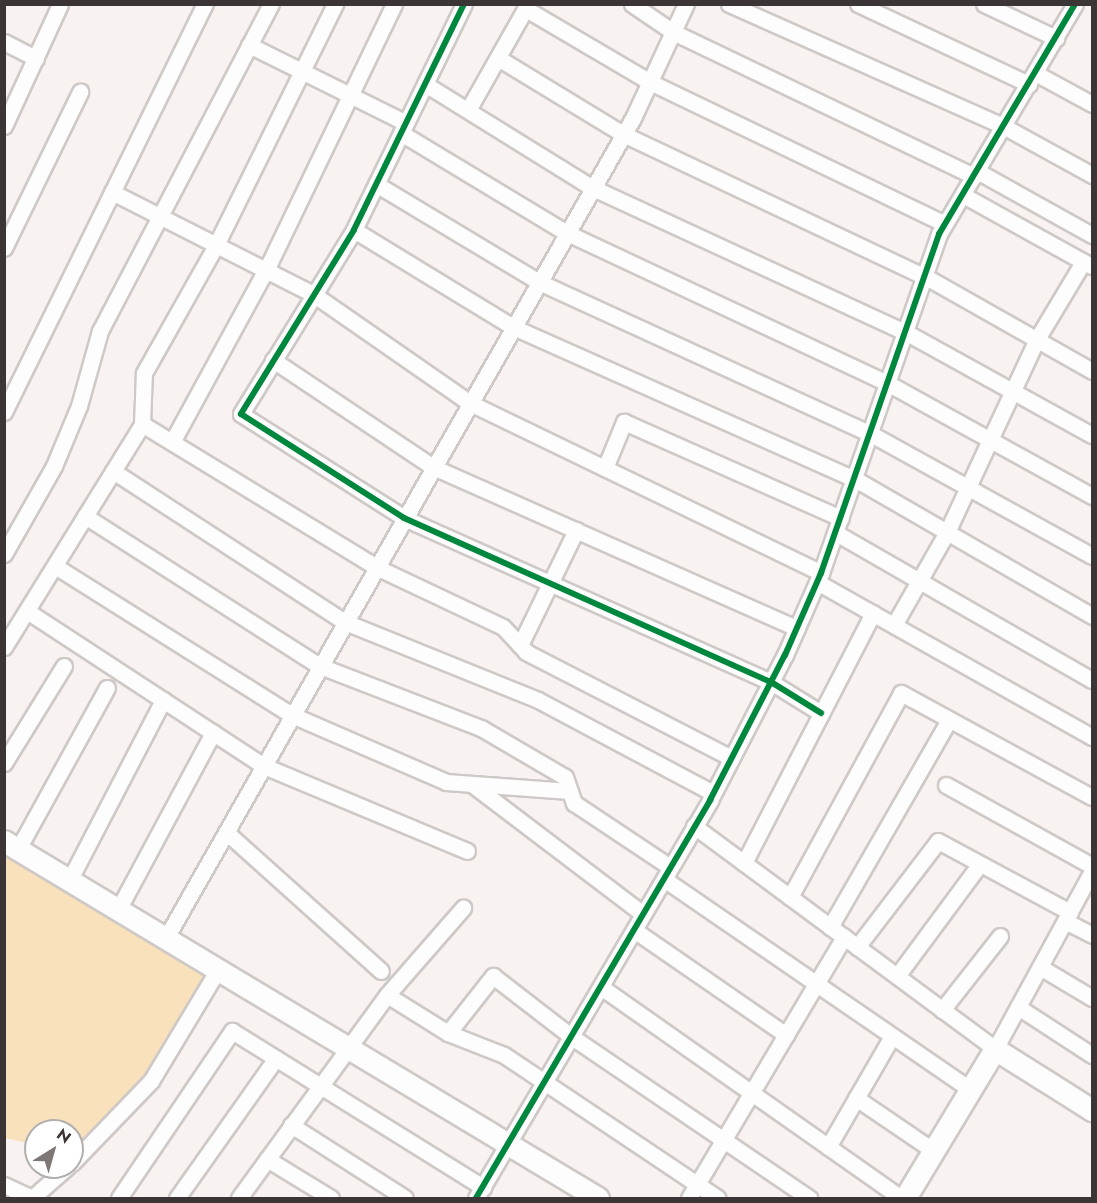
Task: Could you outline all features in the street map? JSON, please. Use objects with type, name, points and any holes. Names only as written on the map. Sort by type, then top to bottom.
[{"type":"street","points":[[4,126],[11,97],[36,57],[60,4]]},
{"type":"street","points":[[4,412],[205,4]]},
{"type":"street","points":[[4,554],[54,466],[79,406],[100,331],[270,4]]},
{"type":"street","points":[[5,645],[142,424],[144,374],[216,244],[335,4]]},
{"type":"street","points":[[172,442],[266,270],[394,4]]},
{"type":"street","points":[[464,4],[354,230],[241,414],[404,518],[771,682],[821,713]]},
{"type":"street","points":[[632,4],[673,32],[975,174],[1092,236]]},
{"type":"street","points":[[167,936],[593,188],[650,82],[686,4]]},
{"type":"street","points":[[729,4],[1004,126],[1092,175]]},
{"type":"street","points":[[858,4],[1092,104]]},
{"type":"street","points":[[984,4],[1056,38]]},
{"type":"street","points":[[119,1198],[232,1031],[319,1085],[479,1195],[713,793],[771,682],[797,628],[836,533],[945,224],[1075,4]]},
{"type":"street","points":[[468,110],[527,7],[650,82],[945,224]]},
{"type":"street","points":[[4,42],[36,57]]},
{"type":"street","points":[[249,45],[350,95],[567,233],[889,384],[1092,496]]},
{"type":"street","points":[[498,58],[623,134],[926,277],[1092,371]]},
{"type":"street","points":[[425,84],[593,188],[907,333],[1092,435]]},
{"type":"street","points":[[4,248],[80,92]]},
{"type":"street","points":[[376,184],[539,282],[871,434],[1092,556]]},
{"type":"street","points":[[112,192],[313,294],[470,403],[605,468],[819,577],[873,613],[1092,737]]},
{"type":"street","points":[[894,625],[947,532],[1037,339],[1088,264],[963,195]]},
{"type":"street","points":[[354,230],[513,327],[855,479],[1092,615]]},
{"type":"street","points":[[273,360],[433,467],[797,628]]},
{"type":"street","points":[[605,468],[624,422],[841,518]]},
{"type":"street","points":[[142,424],[376,567],[502,627],[526,652],[731,758]]},
{"type":"street","points":[[113,471],[345,621],[538,700],[713,793]]},
{"type":"street","points":[[85,516],[320,666],[481,728],[565,777],[574,803],[816,984],[971,1090]]},
{"type":"street","points":[[520,645],[552,584],[576,530]]},
{"type":"street","points":[[836,533],[1092,680]]},
{"type":"street","points":[[55,566],[292,715],[446,782],[570,791]]},
{"type":"street","points":[[27,611],[264,766],[467,851]]},
{"type":"street","points":[[744,863],[873,613]]},
{"type":"street","points":[[4,764],[64,666]]},
{"type":"street","points":[[107,688],[11,845],[167,936],[598,1198]]},
{"type":"street","points":[[790,897],[901,693],[1092,797]]},
{"type":"street","points":[[70,879],[163,700]]},
{"type":"street","points":[[830,927],[949,720]]},
{"type":"street","points":[[119,908],[213,733]]},
{"type":"street","points":[[473,785],[644,914]]},
{"type":"street","points":[[905,1198],[995,1049],[1091,875],[946,785]]},
{"type":"street","points":[[694,826],[995,1049],[1092,1110]]},
{"type":"street","points":[[226,832],[381,972]]},
{"type":"street","points":[[857,947],[938,842],[1068,916],[1092,935]]},
{"type":"street","points":[[897,976],[980,864]]},
{"type":"street","points":[[241,1198],[347,1046],[387,995],[463,908]]},
{"type":"street","points":[[634,930],[786,1035]]},
{"type":"street","points":[[942,1010],[1000,936]]},
{"type":"street","points":[[689,1198],[844,937]]},
{"type":"street","points":[[1040,967],[1092,998]]},
{"type":"street","points":[[84,1151],[151,1081],[219,968]]},
{"type":"street","points":[[448,1033],[493,976],[572,1037],[809,1198]]},
{"type":"street","points":[[600,987],[901,1198]]},
{"type":"street","points":[[387,995],[448,1033],[504,1055],[718,1198]]},
{"type":"street","points":[[1018,1007],[1092,1055]]},
{"type":"street","points":[[828,1148],[892,1035]]},
{"type":"street","points":[[177,1198],[276,1058]]},
{"type":"street","points":[[856,1098],[934,1151]]},
{"type":"street","points":[[291,1125],[405,1198]]},
{"type":"street","points":[[267,1159],[330,1198]]},
{"type":"street","points":[[4,1185],[32,1198],[54,1179]]},
{"type":"shaded area","points":[[5,841],[217,966],[146,1080],[84,1139],[84,1119],[24,1119],[24,1142],[5,1138]]},
{"type":"cycle path","points":[[464,4],[354,230],[241,414],[404,518],[771,682],[821,713]]},
{"type":"cycle path","points":[[476,1198],[710,800],[785,655],[821,573],[939,234],[1075,4]]}]
